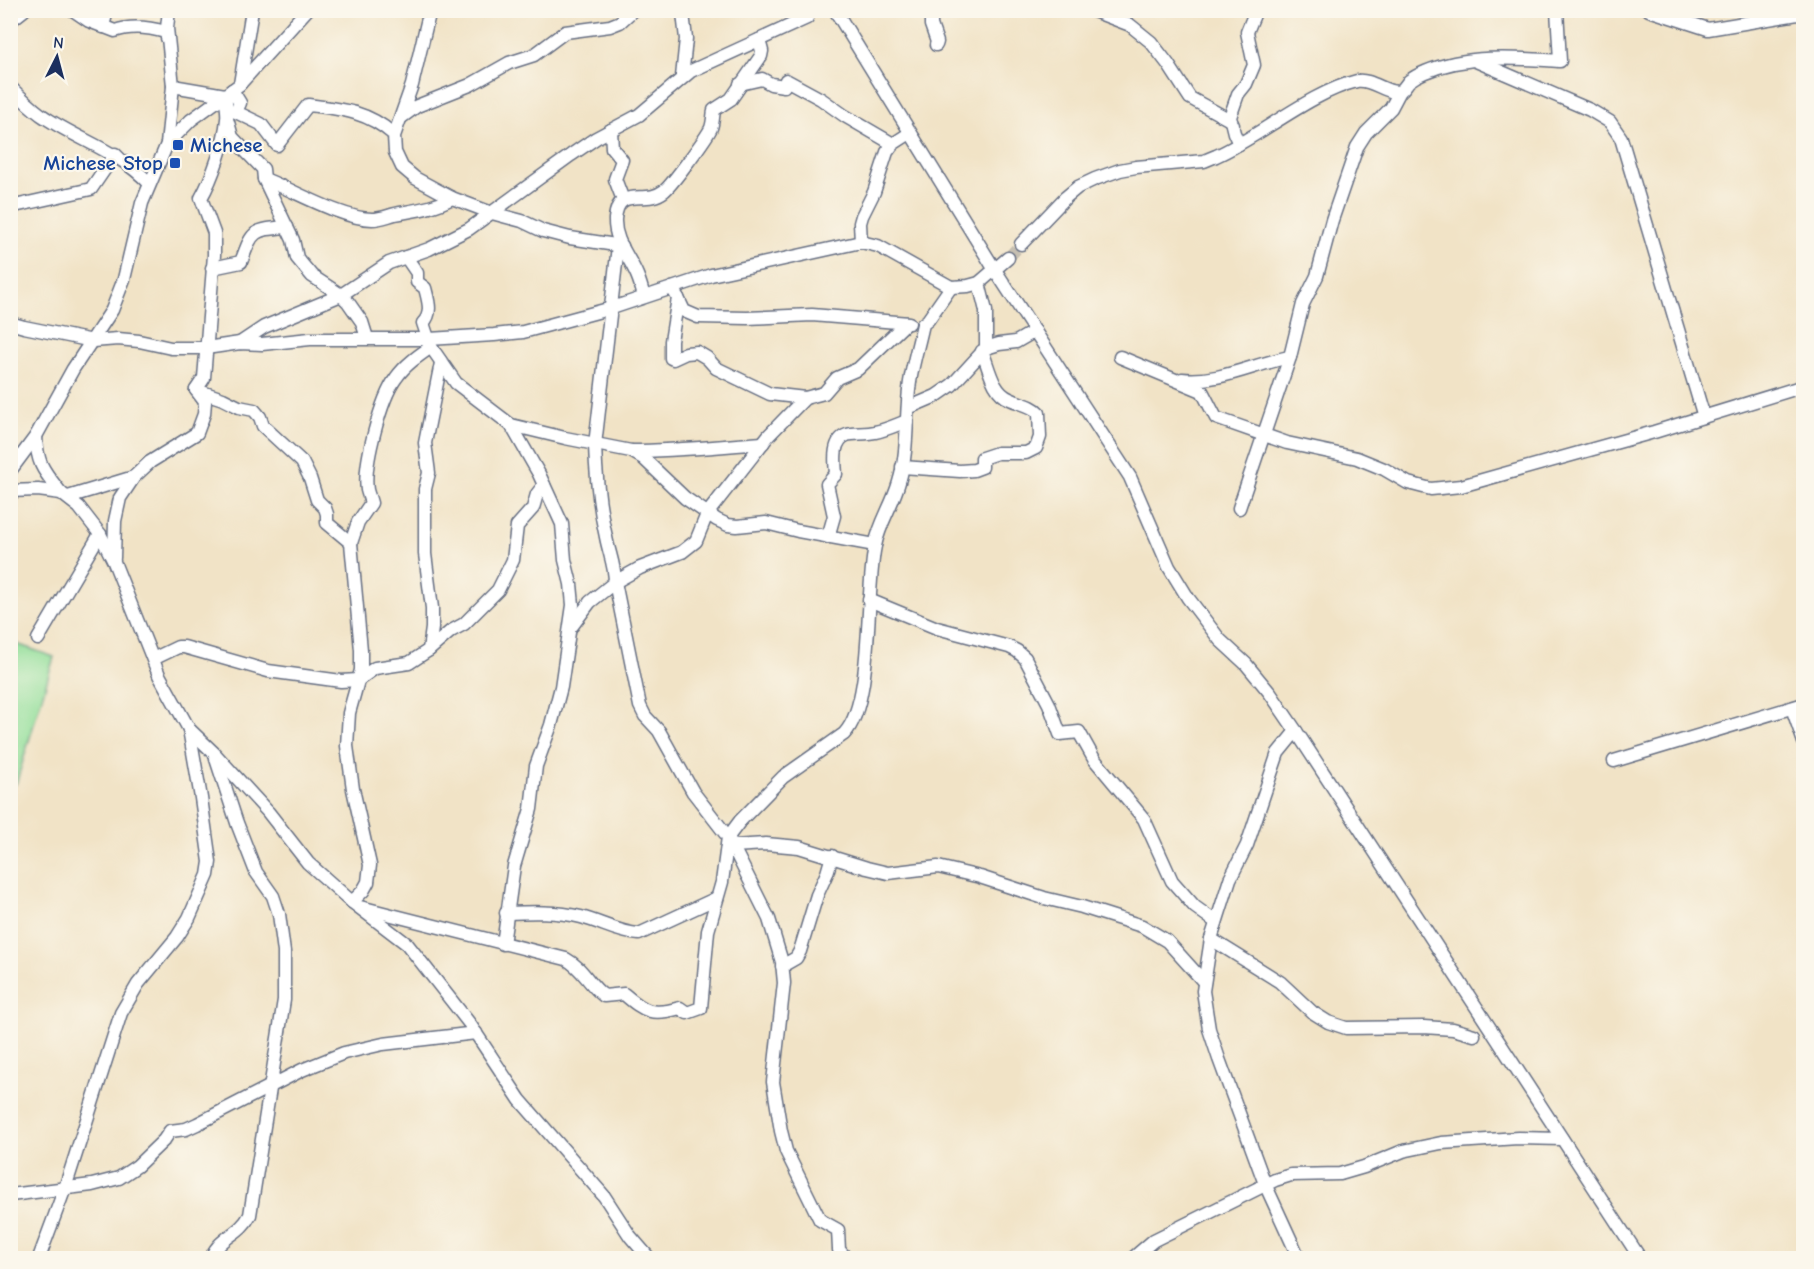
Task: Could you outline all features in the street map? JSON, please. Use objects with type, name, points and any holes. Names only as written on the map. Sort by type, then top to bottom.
[{"type":"street","points":[[10,21],[24,10]]},
{"type":"street","points":[[73,10],[89,21],[115,31],[127,27],[165,32],[169,45]]},
{"type":"street","points":[[103,27],[107,10]]},
{"type":"street","points":[[10,471],[36,436],[73,369],[112,310],[124,279],[138,215],[149,183],[167,144],[173,86],[166,28],[169,10]]},
{"type":"street","points":[[196,390],[204,378],[214,232],[201,198],[210,183],[232,90],[245,63],[252,10]]},
{"type":"street","points":[[167,144],[191,120],[232,90],[307,10]]},
{"type":"street","points":[[430,10],[417,67],[394,136],[395,153],[400,163],[415,178],[452,198],[556,235],[620,246]]},
{"type":"street","points":[[402,117],[417,106],[470,85],[509,63],[534,55],[565,32],[610,26],[620,22],[633,10]]},
{"type":"street","points":[[680,10],[683,14],[686,39],[682,77]]},
{"type":"street","points":[[835,10],[995,270],[1130,477],[1169,567],[1188,598],[1220,640],[1246,664],[1270,693],[1640,1258]]},
{"type":"street","points":[[931,10],[931,25],[936,45]]},
{"type":"street","points":[[1090,10],[1130,25],[1151,42],[1190,98],[1230,120],[1233,125]]},
{"type":"street","points":[[1239,144],[1230,117],[1238,94],[1252,73],[1254,65],[1247,28],[1256,10]]},
{"type":"street","points":[[1239,508],[1290,357],[1303,304],[1317,276],[1332,220],[1357,147],[1366,133],[1391,108],[1408,82],[1426,71],[1472,60],[1560,61],[1557,10]]},
{"type":"street","points":[[1649,10],[1708,29],[1803,13]]},
{"type":"street","points":[[240,343],[264,327],[341,295],[372,273],[460,233],[492,213],[541,175],[650,107],[682,77],[807,18]]},
{"type":"street","points":[[644,297],[637,275],[620,246],[615,219],[618,207],[623,200],[650,198],[665,190],[711,128],[714,110],[731,99],[761,56],[759,40]]},
{"type":"street","points":[[1472,60],[1590,110],[1615,128],[1621,138],[1704,417]]},
{"type":"street","points":[[740,84],[762,79],[771,84],[784,86],[786,80],[893,144]]},
{"type":"street","points":[[1021,244],[1066,197],[1095,178],[1136,167],[1204,161],[1228,152],[1317,98],[1358,81],[1374,84],[1394,92],[1400,91]]},
{"type":"street","points":[[173,86],[232,90]]},
{"type":"street","points":[[10,87],[47,119],[115,154],[138,171],[149,183]]},
{"type":"street","points":[[232,90],[240,103],[236,112],[261,124],[277,145],[308,105],[363,115],[378,122],[393,134]]},
{"type":"street","points":[[227,118],[232,137],[263,169],[264,179],[293,240],[297,258],[312,276],[341,295],[362,322],[367,338]]},
{"type":"street","points":[[611,130],[612,148],[622,160],[615,179],[623,200]]},
{"type":"street","points":[[861,242],[862,216],[874,192],[887,152],[893,144],[910,134]]},
{"type":"street","points":[[10,207],[91,189],[115,154]]},
{"type":"street","points":[[264,179],[348,214],[370,219],[418,211],[440,205],[452,198]]},
{"type":"street","points":[[212,268],[241,262],[251,236],[260,230],[287,227]]},
{"type":"street","points":[[10,323],[93,341],[118,339],[171,348],[206,348],[240,343],[262,344],[309,339],[367,338],[430,343],[522,332],[644,297],[675,293],[711,275],[861,242],[878,246],[951,287],[979,283],[1008,258]]},
{"type":"street","points":[[620,246],[605,347],[595,445],[598,491],[606,539],[615,567],[615,582],[640,706],[645,716],[659,731],[693,792],[730,841],[769,919],[782,966],[784,983],[773,1082],[781,1131],[786,1151],[803,1189],[820,1220],[838,1230],[840,1250],[846,1258]]},
{"type":"street","points":[[406,257],[417,273],[417,282],[425,288],[430,306],[428,318],[423,323],[430,343],[441,363],[456,383],[511,425],[544,485],[562,524],[565,560],[571,584],[573,602],[571,628],[557,706],[536,766],[531,809],[514,866],[503,944]]},
{"type":"street","points":[[902,467],[967,471],[982,467],[982,458],[997,453],[1026,453],[1036,448],[1040,437],[1039,413],[1004,396],[993,381],[984,350],[985,303],[979,283]]},
{"type":"street","points":[[356,905],[566,959],[578,965],[596,990],[604,996],[624,994],[643,1010],[657,1012],[680,1008],[687,1013],[701,1008],[708,931],[722,882],[730,841],[740,821],[783,777],[851,727],[861,698],[875,545],[899,482],[910,382],[923,324],[951,287]]},
{"type":"street","points":[[675,293],[684,311],[698,317],[747,318],[812,315],[923,324]]},
{"type":"street","points":[[675,293],[671,358],[697,352],[707,358],[716,368],[770,394],[806,398],[824,393],[837,378],[858,369],[906,323]]},
{"type":"street","points":[[828,537],[834,516],[827,484],[836,474],[836,452],[840,439],[848,434],[879,432],[952,385],[984,350],[999,344],[1016,342],[1035,331]]},
{"type":"street","points":[[356,905],[368,882],[370,865],[353,789],[347,746],[348,713],[361,670],[351,543],[358,522],[371,503],[367,492],[368,473],[376,426],[383,403],[401,371],[430,343]]},
{"type":"street","points":[[1120,357],[1202,392],[1216,418],[1287,443],[1358,458],[1408,483],[1431,489],[1461,486],[1704,417],[1803,386]]},
{"type":"street","points":[[1169,377],[1209,380],[1264,362],[1290,357]]},
{"type":"street","points":[[429,650],[432,608],[425,555],[425,489],[429,473],[426,436],[441,363]]},
{"type":"street","points":[[196,390],[238,407],[254,410],[263,426],[302,462],[317,500],[325,508],[327,523],[351,543]]},
{"type":"street","points":[[114,562],[115,521],[120,498],[134,477],[150,462],[197,433],[204,414],[205,402],[196,390]]},
{"type":"street","points":[[571,628],[590,602],[615,582],[640,568],[682,552],[696,541],[707,514],[763,444],[806,398]]},
{"type":"street","points":[[511,425],[631,451],[670,451],[699,447],[763,444]]},
{"type":"street","points":[[36,436],[40,464],[64,495],[79,507],[100,534],[114,562],[153,659],[170,696],[189,729],[268,812],[308,863],[356,905],[407,944],[476,1033],[520,1100],[604,1196],[630,1236],[649,1258]]},
{"type":"street","points":[[631,451],[644,458],[685,498],[707,514],[728,525],[747,526],[766,523],[875,545]]},
{"type":"street","points":[[10,491],[38,490],[64,495],[134,477]]},
{"type":"street","points":[[153,659],[170,650],[184,647],[284,674],[342,681],[358,680],[375,668],[409,663],[470,618],[498,590],[513,560],[517,526],[533,508],[537,494],[544,485]]},
{"type":"street","points":[[38,639],[100,534]]},
{"type":"street","points":[[869,600],[937,628],[1009,647],[1025,658],[1049,704],[1059,734],[1079,732],[1094,759],[1144,819],[1172,881],[1195,907],[1216,922]]},
{"type":"street","points":[[1614,760],[1798,706],[1803,742]]},
{"type":"street","points":[[39,1258],[121,1013],[138,984],[177,937],[189,918],[208,875],[210,862],[189,729]]},
{"type":"street","points":[[1296,731],[1278,753],[1247,844],[1230,879],[1211,939],[1203,982],[1204,1006],[1209,1029],[1265,1184],[1299,1258]]},
{"type":"street","points":[[211,1258],[220,1242],[246,1223],[250,1215],[284,1000],[284,952],[279,914],[273,896],[256,872],[214,753]]},
{"type":"street","points":[[730,841],[799,846],[888,873],[938,867],[960,871],[1044,898],[1082,907],[1142,926],[1167,941],[1203,982]]},
{"type":"street","points":[[782,966],[796,958],[800,951],[832,856]]},
{"type":"street","points":[[506,913],[559,913],[609,925],[625,934],[639,934],[717,898]]},
{"type":"street","points":[[1211,939],[1280,982],[1312,1012],[1328,1022],[1346,1028],[1424,1027],[1453,1029],[1474,1035]]},
{"type":"street","points":[[10,1195],[106,1182],[119,1178],[137,1166],[164,1140],[170,1131],[186,1129],[312,1065],[344,1053],[383,1044],[476,1033]]},
{"type":"street","points":[[1133,1258],[1154,1240],[1265,1184],[1291,1175],[1340,1174],[1402,1151],[1441,1143],[1518,1138],[1563,1139]]},
{"type":"green space","points":[[11,642],[54,657],[16,784],[10,783]]},
{"type":"tunnel","points":[[1008,258],[1021,244]]},
{"type":"place","name":"Michese","points":[[178,145]]},
{"type":"place","name":"Michese Stop","points":[[175,163]]}]
